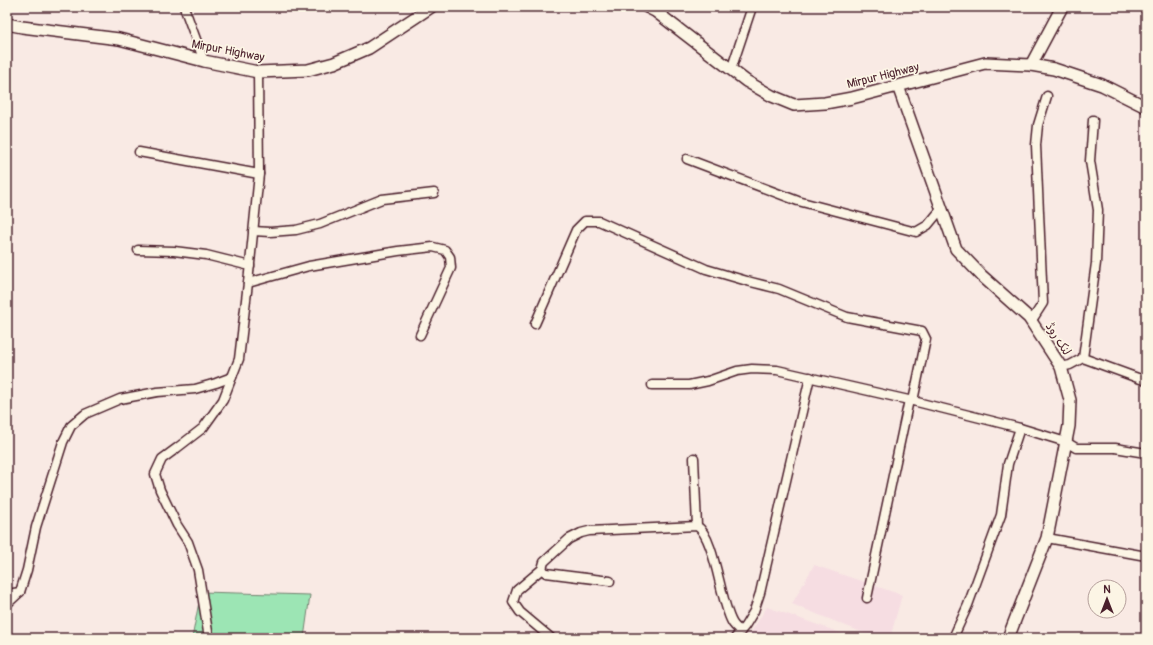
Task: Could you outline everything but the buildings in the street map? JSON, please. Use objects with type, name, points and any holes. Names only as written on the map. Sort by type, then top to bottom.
[{"type":"main road","name":"Mirpur Highway","points":[[7,24],[119,39],[204,61],[258,72],[308,70],[334,64],[369,48],[419,11],[431,7]]},
{"type":"main road","name":"Mirpur Highway","points":[[647,7],[655,11],[746,81],[772,96],[794,105],[825,103],[985,64],[1031,65],[1054,69],[1102,85],[1146,107]]},
{"type":"main road","points":[[1031,65],[1062,7]]},
{"type":"main road","name":"لنک روڈ","points":[[898,86],[956,249],[982,276],[1029,318],[1061,367],[1070,400],[1069,426],[1047,538],[1008,638]]},
{"type":"street","points":[[184,7],[204,61]]},
{"type":"street","points":[[731,70],[752,7]]},
{"type":"street","points":[[209,638],[198,570],[188,542],[160,490],[155,474],[162,459],[203,428],[223,400],[239,359],[259,174],[258,72]]},
{"type":"street","points":[[1029,318],[1034,318],[1043,304],[1036,145],[1038,125],[1047,96]]},
{"type":"street","points":[[1083,358],[1096,263],[1098,210],[1090,161],[1093,120]]},
{"type":"street","points":[[139,152],[259,174]]},
{"type":"street","points":[[687,159],[798,201],[916,232],[928,225],[942,208]]},
{"type":"street","points":[[253,231],[270,232],[296,230],[320,224],[382,199],[434,193]]},
{"type":"street","points":[[535,324],[576,230],[585,221],[599,221],[706,269],[746,281],[779,288],[847,318],[922,331],[926,339],[867,598]]},
{"type":"street","points":[[248,283],[309,266],[390,252],[433,247],[445,250],[450,257],[451,268],[420,335]]},
{"type":"street","points":[[138,250],[174,251],[206,256],[250,266]]},
{"type":"street","points":[[1061,367],[1070,365],[1083,358],[1146,381]]},
{"type":"street","points":[[652,385],[689,385],[708,381],[737,371],[752,369],[777,370],[1020,428],[1066,442],[1076,448],[1115,448],[1146,453]]},
{"type":"street","points":[[7,604],[20,592],[27,570],[38,520],[63,442],[71,426],[85,414],[120,399],[157,392],[195,389],[232,377]]},
{"type":"street","points":[[551,638],[520,612],[513,602],[517,590],[542,569],[544,562],[570,539],[581,533],[589,532],[697,526],[701,529],[708,541],[723,596],[731,621],[738,635],[754,611],[760,592],[810,377]]},
{"type":"street","points":[[953,638],[968,605],[1001,515],[1008,464],[1020,428]]},
{"type":"street","points":[[694,458],[697,526]]},
{"type":"street","points":[[1047,538],[1146,556]]},
{"type":"street","points":[[542,569],[546,573],[610,582]]},
{"type":"street","points":[[7,594],[20,592]]},
{"type":"shaded area","points":[[814,565],[902,595],[890,638],[876,638],[792,604]]},
{"type":"shaded area","points":[[767,607],[855,638],[748,637]]},
{"type":"green space","points":[[201,592],[310,595],[304,638],[192,638]]}]
